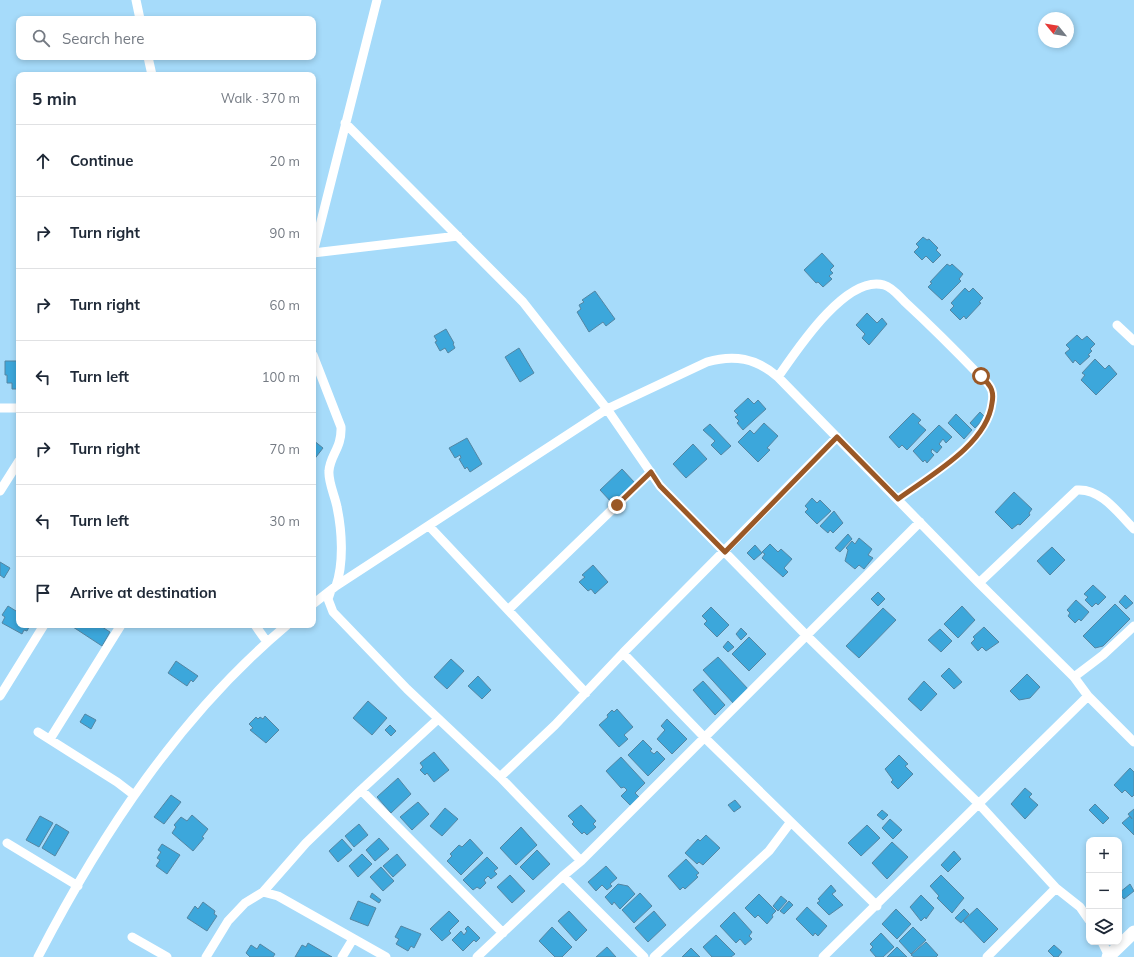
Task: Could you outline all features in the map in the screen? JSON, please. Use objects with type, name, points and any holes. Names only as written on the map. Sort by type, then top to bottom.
[{"type":"street","points":[[136,0],[139,16]]},
{"type":"street","points":[[316,241],[377,0]]},
{"type":"street","points":[[149,60],[151,72]]},
{"type":"street","points":[[345,123],[523,302],[607,409],[660,486],[806,635],[978,803],[1056,888],[1080,907],[1086,916]]},
{"type":"street","points":[[316,253],[458,236]]},
{"type":"street","points":[[778,376],[810,331],[834,306],[854,290],[866,286],[881,284],[890,288],[981,376],[990,386],[993,397],[989,417],[982,430],[962,452],[898,499]]},
{"type":"street","points":[[1117,325],[1134,341]]},
{"type":"street","points":[[316,602],[334,588],[607,409],[695,367],[718,359],[744,358],[769,369],[778,376],[979,583],[1074,677],[1088,696],[1134,742]]},
{"type":"street","points":[[316,363],[341,427],[342,439],[329,471],[337,509],[340,544],[340,574],[328,599],[333,612],[381,664],[500,777],[582,862]]},
{"type":"street","points":[[0,408],[16,408]]},
{"type":"street","points":[[500,777],[555,726],[624,653],[837,437]]},
{"type":"street","points":[[0,492],[16,466]]},
{"type":"street","points":[[508,610],[651,472]]},
{"type":"street","points":[[979,583],[1077,490],[1097,493],[1134,529]]},
{"type":"street","points":[[477,957],[563,876],[582,862],[635,806],[705,738],[920,522]]},
{"type":"street","points":[[429,526],[586,693]]},
{"type":"street","points":[[1074,677],[1103,655],[1134,626]]},
{"type":"street","points":[[0,696],[42,628]]},
{"type":"street","points":[[50,739],[119,628]]},
{"type":"street","points":[[257,628],[267,642]]},
{"type":"street","points":[[38,957],[112,828],[134,795],[197,714],[243,664],[283,628]]},
{"type":"street","points":[[624,653],[705,738],[876,906]]},
{"type":"street","points":[[823,957],[1088,696]]},
{"type":"street","points":[[206,957],[228,921],[245,903],[263,892],[306,842],[438,719]]},
{"type":"street","points":[[38,732],[117,782],[134,795]]},
{"type":"street","points":[[361,790],[503,933]]},
{"type":"street","points":[[654,957],[769,850],[790,823]]},
{"type":"street","points":[[8,844],[78,886]]},
{"type":"street","points":[[563,876],[644,957]]},
{"type":"street","points":[[987,957],[1056,888]]},
{"type":"street","points":[[263,892],[278,896],[386,957]]},
{"type":"street","points":[[1103,945],[1108,957],[1134,932]]},
{"type":"street","points":[[132,937],[167,957]]},
{"type":"street","points":[[342,957],[353,939]]},
{"type":"building","points":[[923,237],[927,240],[929,239],[938,248],[936,250],[941,255],[933,263],[926,256],[922,260],[914,252],[919,247],[916,244]]},
{"type":"building","points":[[822,253],[834,266],[830,270],[833,273],[829,276],[832,279],[823,287],[818,282],[816,283],[804,270]]},
{"type":"building","points":[[947,264],[950,266],[952,264],[963,274],[959,279],[961,281],[942,300],[928,287],[932,283],[930,282]]},
{"type":"building","points":[[965,288],[969,292],[973,288],[983,298],[979,302],[981,303],[966,319],[964,316],[960,320],[950,310],[954,306],[951,303]]},
{"type":"building","points":[[595,291],[615,319],[606,326],[603,322],[589,332],[577,312],[581,309],[579,305],[584,302],[582,300]]},
{"type":"building","points":[[867,313],[877,323],[882,318],[887,324],[869,345],[862,338],[865,334],[856,325]]},
{"type":"building","points":[[446,329],[454,343],[455,348],[448,353],[445,348],[440,351],[435,342],[437,341],[434,336]]},
{"type":"building","points":[[1077,335],[1082,340],[1087,336],[1095,344],[1090,349],[1092,351],[1088,355],[1090,356],[1080,365],[1075,360],[1073,363],[1065,353],[1070,349],[1066,345]]},
{"type":"building","points":[[519,348],[534,373],[520,382],[505,357]]},
{"type":"building","points":[[1095,359],[1105,369],[1109,365],[1117,374],[1096,395],[1081,380],[1085,375],[1082,373]]},
{"type":"building","points":[[5,361],[16,361],[16,389],[12,389],[12,383],[7,383],[7,375],[5,375]]},
{"type":"building","points":[[748,398],[754,404],[758,400],[766,409],[743,430],[737,423],[739,421],[735,417],[738,415],[734,411]]},
{"type":"building","points":[[980,412],[985,417],[975,428],[970,423]]},
{"type":"building","points":[[913,413],[921,420],[918,423],[926,430],[907,450],[902,445],[899,448],[889,437]]},
{"type":"building","points":[[956,414],[972,430],[964,439],[948,423]]},
{"type":"building","points":[[764,423],[778,436],[767,448],[770,450],[758,462],[738,442],[750,430],[754,434]]},
{"type":"building","points":[[710,424],[731,446],[721,455],[711,445],[715,441],[703,430]]},
{"type":"building","points":[[939,425],[952,437],[946,443],[943,439],[939,444],[942,447],[937,453],[932,449],[931,452],[934,455],[927,463],[925,460],[923,462],[913,451]]},
{"type":"building","points":[[467,438],[482,464],[470,472],[467,467],[465,469],[459,459],[461,458],[460,455],[455,458],[449,448]]},
{"type":"building","points":[[316,442],[323,448],[316,457]]},
{"type":"building","points":[[693,444],[707,459],[686,478],[673,464]]},
{"type":"building","points":[[622,469],[635,483],[613,504],[600,490]]},
{"type":"building","points":[[1014,492],[1032,509],[1029,513],[1030,515],[1020,525],[1018,524],[1012,529],[995,512]]},
{"type":"building","points":[[812,498],[817,503],[820,500],[831,511],[817,524],[805,512],[808,509],[805,506]]},
{"type":"building","points":[[834,511],[843,523],[833,533],[830,530],[828,533],[820,526]]},
{"type":"building","points":[[848,534],[852,539],[840,552],[835,548]]},
{"type":"building","points":[[859,538],[872,549],[868,555],[873,558],[864,569],[859,565],[855,569],[845,561],[848,550],[846,548],[852,541],[855,544]]},
{"type":"building","points":[[770,544],[778,552],[781,549],[792,559],[784,568],[788,572],[783,577],[762,558],[765,554],[762,552]]},
{"type":"building","points":[[755,545],[762,553],[754,560],[747,553]]},
{"type":"building","points":[[1052,547],[1065,560],[1050,575],[1037,561]]},
{"type":"building","points":[[0,562],[10,568],[4,578],[0,575]]},
{"type":"building","points":[[593,565],[608,582],[595,594],[591,589],[588,591],[579,582],[585,577],[582,575]]},
{"type":"building","points":[[1093,585],[1106,597],[1098,605],[1096,603],[1092,607],[1085,600],[1088,597],[1084,594]]},
{"type":"building","points":[[878,592],[885,599],[878,606],[871,599]]},
{"type":"building","points":[[1125,595],[1133,603],[1126,609],[1119,602]]},
{"type":"building","points":[[1076,600],[1089,612],[1081,621],[1079,619],[1075,623],[1068,616],[1070,613],[1067,610]]},
{"type":"building","points":[[1115,604],[1130,619],[1103,646],[1095,648],[1083,636]]},
{"type":"building","points":[[8,606],[16,611],[16,628],[28,628],[27,631],[24,630],[22,634],[2,623],[5,617],[2,615]]},
{"type":"building","points":[[962,606],[975,620],[958,638],[944,624]]},
{"type":"building","points":[[711,607],[729,625],[717,637],[704,624],[707,621],[702,616]]},
{"type":"building","points":[[883,608],[896,620],[859,658],[846,646]]},
{"type":"building","points":[[984,627],[999,642],[986,651],[982,647],[978,651],[971,643],[975,639],[973,637]]},
{"type":"building","points":[[75,628],[104,628],[110,632],[102,646]]},
{"type":"building","points":[[741,628],[747,634],[741,640],[736,634]]},
{"type":"building","points":[[940,629],[952,641],[941,652],[928,640]]},
{"type":"building","points":[[749,637],[766,654],[749,671],[732,654]]},
{"type":"building","points":[[728,641],[734,647],[728,652],[723,647]]},
{"type":"building","points":[[718,657],[749,690],[734,704],[703,670]]},
{"type":"building","points":[[451,659],[464,671],[447,689],[434,677]]},
{"type":"building","points":[[176,661],[198,676],[193,682],[191,680],[187,686],[168,673]]},
{"type":"building","points":[[949,668],[962,682],[954,689],[941,676]]},
{"type":"building","points":[[1027,674],[1040,687],[1030,698],[1019,700],[1010,691]]},
{"type":"building","points":[[478,676],[491,690],[482,699],[468,686]]},
{"type":"building","points":[[703,681],[725,705],[715,715],[693,690]]},
{"type":"building","points":[[924,681],[937,694],[921,711],[908,699]]},
{"type":"building","points":[[368,701],[387,718],[372,735],[353,718]]},
{"type":"building","points":[[617,709],[633,727],[624,735],[628,739],[619,747],[599,725],[608,717],[607,715],[612,710],[614,712]]},
{"type":"building","points":[[85,714],[96,720],[91,729],[80,722]]},
{"type":"building","points":[[265,716],[279,730],[266,743],[250,730],[253,728],[249,724],[256,717],[258,719],[260,717],[263,719]]},
{"type":"building","points":[[667,719],[687,739],[672,754],[657,739],[665,730],[661,726]]},
{"type":"building","points":[[390,725],[396,731],[391,736],[385,730]]},
{"type":"building","points":[[643,740],[652,749],[650,751],[654,754],[657,751],[665,759],[648,776],[628,755]]},
{"type":"building","points":[[434,752],[449,770],[434,782],[427,773],[425,775],[420,770],[423,767],[420,763]]},
{"type":"building","points":[[899,755],[908,764],[905,766],[913,774],[898,789],[891,782],[893,780],[885,769]]},
{"type":"building","points":[[621,757],[645,783],[635,793],[640,798],[631,806],[621,796],[627,790],[624,787],[621,788],[606,771]]},
{"type":"building","points":[[1130,768],[1134,772],[1134,795],[1132,797],[1125,790],[1122,793],[1114,785]]},
{"type":"building","points":[[398,778],[411,794],[391,813],[377,797]]},
{"type":"building","points":[[1025,788],[1032,794],[1029,797],[1038,805],[1025,819],[1011,804]]},
{"type":"building","points":[[171,795],[181,802],[164,824],[154,817]]},
{"type":"building","points":[[735,800],[741,807],[734,812],[728,805]]},
{"type":"building","points":[[418,802],[429,814],[412,830],[400,817]]},
{"type":"building","points":[[1095,804],[1109,818],[1103,824],[1089,810]]},
{"type":"building","points":[[581,805],[596,821],[593,824],[596,827],[587,835],[584,832],[582,834],[572,824],[574,822],[568,816]]},
{"type":"building","points":[[445,808],[458,819],[442,836],[430,826]]},
{"type":"building","points":[[1134,809],[1134,835],[1122,823],[1130,816],[1128,814]]},
{"type":"building","points":[[882,810],[888,815],[883,820],[877,815]]},
{"type":"building","points":[[192,815],[208,829],[202,837],[204,838],[193,851],[172,833],[176,827],[174,825],[181,817],[187,821]]},
{"type":"building","points":[[40,816],[53,823],[39,847],[26,840]]},
{"type":"building","points":[[890,819],[902,830],[893,839],[882,828]]},
{"type":"building","points":[[56,824],[69,832],[55,856],[42,848]]},
{"type":"building","points":[[359,824],[368,835],[354,847],[345,836]]},
{"type":"building","points":[[867,825],[880,838],[861,856],[848,843]]},
{"type":"building","points":[[521,827],[537,845],[516,865],[500,848]]},
{"type":"building","points":[[706,835],[720,848],[703,865],[699,862],[697,864],[685,853],[698,839],[700,841]]},
{"type":"building","points":[[379,838],[389,849],[375,861],[366,850]]},
{"type":"building","points":[[342,839],[352,850],[338,862],[329,851]]},
{"type":"building","points":[[470,839],[483,853],[461,875],[447,861],[452,856],[450,854],[459,845],[462,847]]},
{"type":"building","points":[[892,842],[908,857],[887,879],[872,863]]},
{"type":"building","points":[[162,844],[180,855],[167,874],[156,866],[160,860],[157,858],[161,852],[158,850]]},
{"type":"building","points":[[537,850],[550,864],[533,880],[520,867]]},
{"type":"building","points":[[954,851],[961,859],[948,872],[941,865]]},
{"type":"building","points":[[362,854],[372,864],[358,877],[349,866]]},
{"type":"building","points":[[397,854],[406,865],[393,877],[383,866]]},
{"type":"building","points":[[487,857],[498,868],[494,871],[497,874],[491,879],[488,876],[484,880],[486,883],[480,889],[477,887],[473,890],[463,880]]},
{"type":"building","points":[[686,859],[699,873],[696,875],[698,877],[685,889],[683,887],[680,890],[668,876]]},
{"type":"building","points":[[606,866],[617,878],[610,884],[612,886],[607,890],[602,885],[596,891],[588,882]]},
{"type":"building","points":[[381,867],[394,881],[383,891],[370,877]]},
{"type":"building","points":[[510,875],[525,891],[512,903],[497,887]]},
{"type":"building","points":[[941,875],[964,898],[952,913],[937,898],[939,896],[930,886]]},
{"type":"building","points":[[618,884],[628,886],[635,894],[620,909],[614,902],[612,905],[605,897]]},
{"type":"building","points":[[1130,884],[1134,891],[1124,899],[1122,897],[1122,891]]},
{"type":"building","points":[[831,885],[836,891],[832,894],[843,905],[829,915],[817,903],[820,901],[818,899]]},
{"type":"building","points":[[372,893],[381,900],[379,903],[370,897]]},
{"type":"building","points":[[640,893],[652,906],[634,923],[622,910]]},
{"type":"building","points":[[759,894],[776,911],[767,924],[758,915],[755,918],[745,908]]},
{"type":"building","points":[[921,895],[934,908],[926,919],[925,917],[921,921],[910,907]]},
{"type":"building","points":[[781,896],[787,901],[778,911],[773,906]]},
{"type":"building","points":[[358,901],[376,908],[368,926],[350,919]]},
{"type":"building","points":[[789,901],[793,905],[784,914],[780,911]]},
{"type":"building","points":[[203,902],[215,911],[214,914],[217,916],[207,931],[187,918],[195,906],[198,909]]},
{"type":"building","points":[[807,907],[827,926],[818,936],[815,933],[813,936],[796,919]]},
{"type":"building","points":[[977,908],[998,929],[984,943],[963,921]]},
{"type":"building","points":[[896,909],[911,924],[897,939],[882,924]]},
{"type":"building","points":[[964,909],[969,914],[961,923],[955,918]]},
{"type":"building","points":[[449,911],[459,921],[449,931],[451,933],[442,941],[430,929]]},
{"type":"building","points":[[569,911],[587,930],[576,941],[558,921]]},
{"type":"building","points":[[654,911],[666,925],[648,942],[635,928]]},
{"type":"building","points":[[734,912],[752,932],[749,936],[752,939],[745,945],[740,939],[736,943],[720,926]]},
{"type":"building","points":[[401,926],[421,934],[414,948],[411,946],[408,951],[396,944],[399,939],[395,937]]},
{"type":"building","points":[[468,926],[480,938],[476,942],[474,940],[463,951],[452,940],[461,931],[464,935],[467,931],[465,929]]},
{"type":"building","points":[[552,927],[572,947],[562,957],[555,957],[539,941]]},
{"type":"building","points":[[913,927],[926,940],[911,954],[899,941]]},
{"type":"building","points":[[881,933],[894,947],[883,957],[876,957],[870,950],[873,947],[870,944]]},
{"type":"building","points":[[716,935],[735,954],[731,957],[712,957],[703,947]]},
{"type":"building","points":[[926,942],[938,955],[936,957],[914,957],[911,955]]},
{"type":"building","points":[[308,943],[332,957],[295,957],[302,945],[306,947]]},
{"type":"building","points":[[260,944],[275,954],[273,957],[250,957],[246,953],[251,945],[257,949]]},
{"type":"building","points":[[1054,945],[1062,952],[1058,957],[1054,957],[1048,951]]},
{"type":"building","points":[[607,947],[616,957],[596,957]]},
{"type":"building","points":[[897,947],[907,957],[887,957]]},
{"type":"building","points":[[691,948],[700,957],[682,957]]},
{"type":"route","points":[[617,505],[651,472],[660,486],[725,552],[837,437],[898,499],[972,444],[987,423],[992,408],[993,397],[990,386],[981,376]]}]
